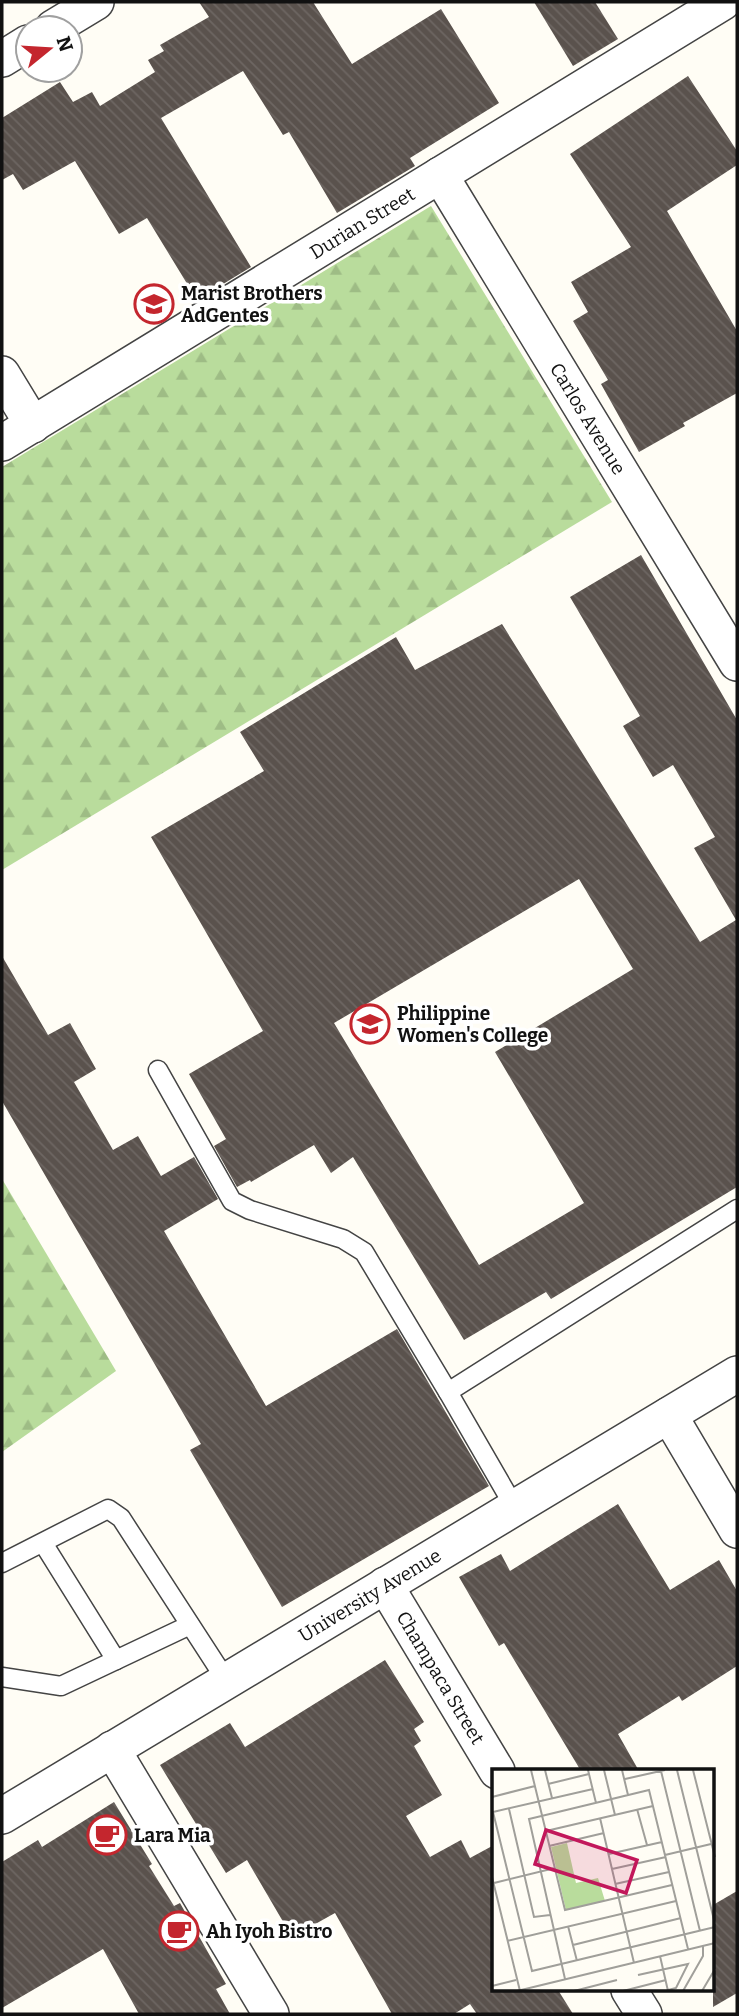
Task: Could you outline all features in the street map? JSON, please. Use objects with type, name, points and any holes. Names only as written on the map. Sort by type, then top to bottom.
[{"type":"street","points":[[76,14],[96,2]]},
{"type":"street","points":[[724,2],[737,24]]},
{"type":"street","name":"Durian Street","points":[[2,443],[724,2]]},
{"type":"street","name":"Carlos Avenue","points":[[440,175],[737,663]]},
{"type":"street","points":[[2,374],[33,425]]},
{"type":"street","name":"University Avenue","points":[[2,1816],[737,1374]]},
{"type":"street","points":[[669,1415],[737,1530]]},
{"type":"street","name":"Champaca Street","points":[[385,1585],[496,1769]]},
{"type":"street","points":[[111,1749],[271,2014]]},
{"type":"street","points":[[630,1992],[644,2014]]},
{"type":"lane","points":[[158,1070],[232,1201],[250,1210],[343,1239],[364,1252],[515,1507]]},
{"type":"lane","points":[[448,1392],[737,1209]]},
{"type":"lane","points":[[2,1563],[108,1509],[121,1518],[226,1681]]},
{"type":"lane","points":[[43,1542],[116,1660]]},
{"type":"lane","points":[[2,1677],[61,1686],[190,1625]]},
{"type":"green space","points":[[431,206],[612,502],[2,870],[2,467]]},
{"type":"green space","points":[[2,1179],[116,1371],[2,1452]]},
{"type":"building","points":[[199,2],[313,2],[352,64],[441,9],[499,103],[410,158],[415,166],[337,213],[289,132],[283,135],[243,71],[161,118],[251,267],[197,300],[147,218],[119,234],[75,161],[23,190],[13,174],[2,180],[2,118],[57,84],[61,84],[73,102],[92,92],[100,106],[155,72],[148,60],[164,51],[160,45],[209,17]]},
{"type":"building","points":[[534,2],[595,2],[618,39],[573,66]]},
{"type":"building","points":[[688,76],[737,151],[737,165],[667,211],[737,331],[737,393],[683,423],[685,426],[639,452],[601,384],[608,380],[573,321],[588,312],[571,282],[631,247],[570,154]]},
{"type":"building","points":[[641,555],[737,720],[737,1187],[551,1299],[546,1292],[464,1340],[353,1157],[331,1173],[314,1145],[251,1182],[250,1180],[237,1187],[214,1146],[226,1139],[189,1074],[263,1031],[151,837],[264,771],[240,732],[396,637],[415,670],[502,624],[700,942],[736,920],[694,848],[715,837],[673,765],[653,777],[623,726],[640,716],[570,597]],"holes":[[[579,879],[633,969],[495,1052],[584,1203],[479,1265],[334,1023]]]},
{"type":"building","points":[[2,956],[48,1035],[70,1023],[96,1069],[74,1082],[113,1150],[138,1136],[161,1176],[194,1157],[218,1199],[164,1231],[266,1406],[397,1329],[489,1486],[282,1607],[190,1450],[201,1444],[2,1101]]},
{"type":"building","points":[[618,1504],[670,1590],[719,1560],[737,1591],[737,1666],[682,1701],[679,1696],[618,1734],[638,1769],[580,1769],[504,1643],[499,1646],[459,1577],[501,1554],[510,1571]]},
{"type":"building","points":[[385,1660],[424,1722],[414,1729],[421,1741],[414,1746],[442,1795],[406,1816],[430,1857],[461,1840],[470,1858],[492,1846],[492,1992],[559,1992],[573,2014],[477,2014],[470,2004],[454,2014],[392,2014],[335,1913],[292,1937],[247,1860],[226,1873],[160,1765],[230,1723],[245,1747]]},
{"type":"building","points":[[114,1802],[152,1864],[149,1866],[174,1906],[180,1903],[226,1984],[216,1989],[230,2014],[139,2014],[103,1949],[2,2008],[2,1862],[38,1840],[42,1847]]},
{"type":"building","points":[[737,1891],[737,1993],[713,2007],[714,1992],[714,1904]]},
{"type":"place","name":"Marist Brothers AdGentes","points":[[154,304]]},
{"type":"place","name":"Philippine Women's College","points":[[370,1024]]},
{"type":"place","name":"Lara Mia","points":[[107,1835]]},
{"type":"place","name":"Ah Iyoh Bistro","points":[[179,1931]]}]
